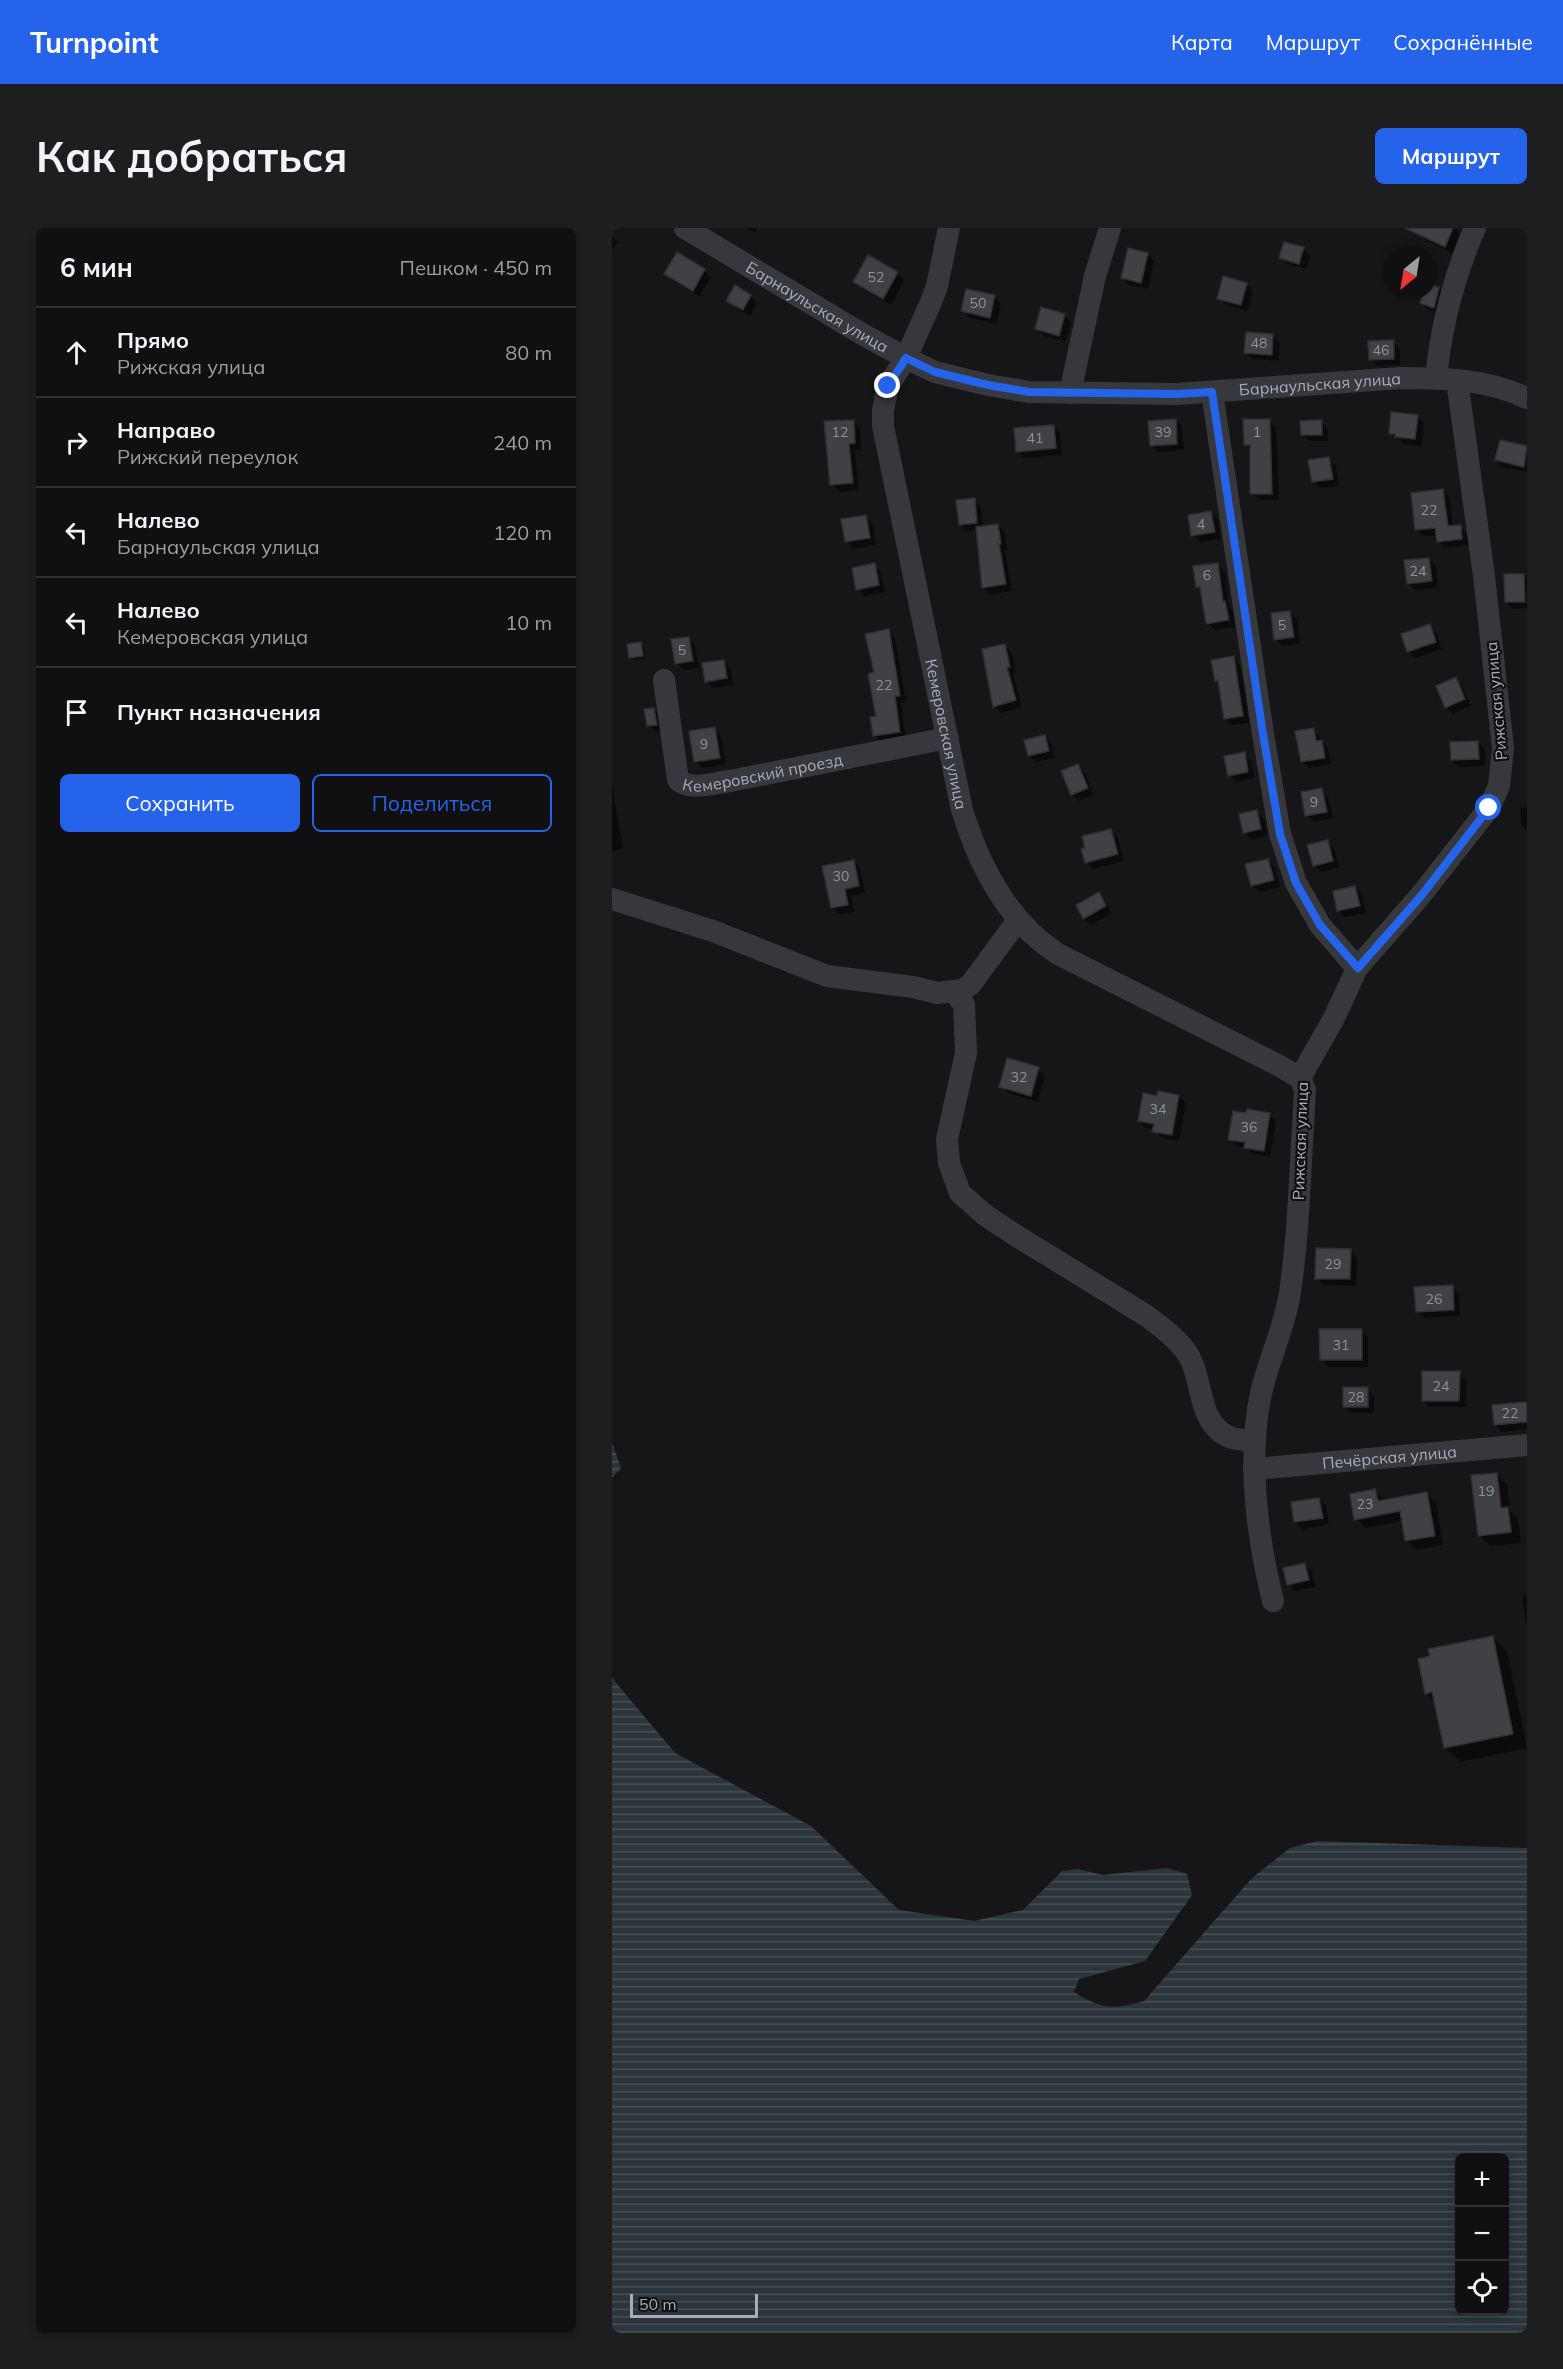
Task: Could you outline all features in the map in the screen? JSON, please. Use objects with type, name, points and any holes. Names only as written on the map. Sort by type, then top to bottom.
[{"type":"street","name":"Барнаульская улица","points":[[685,228],[906,358],[935,372],[988,385],[1029,392],[1177,394],[1401,378],[1446,379],[1500,388],[1527,398]]},
{"type":"street","name":"Кемеровская улица","points":[[949,228],[937,286],[906,358],[888,386],[883,410],[883,426],[962,810],[970,836],[982,864],[1018,920],[1044,945],[1300,1078]]},
{"type":"street","points":[[1070,393],[1095,276],[1110,228]]},
{"type":"street","name":"Рижская улица","points":[[1273,1601],[1262,1543],[1254,1469],[1255,1441],[1261,1394],[1269,1362],[1284,1323],[1295,1250],[1305,1090],[1300,1078],[1334,1018],[1358,968],[1421,896],[1489,808],[1499,786],[1503,748],[1484,576],[1440,339],[1448,306],[1475,228]]},
{"type":"street","points":[[1212,392],[1280,834],[1296,883],[1320,925],[1358,968]]},
{"type":"street","name":"Кемеровский проезд","points":[[664,680],[678,780],[683,785],[696,786],[730,781],[948,738]]},
{"type":"street","points":[[612,899],[713,931],[827,976],[913,987],[937,993],[954,993],[971,984],[1018,920]]},
{"type":"street","points":[[954,993],[964,1004],[966,1053],[947,1139],[949,1163],[960,1193],[1000,1225],[1147,1316],[1167,1331],[1190,1358],[1206,1412],[1215,1426],[1228,1436],[1255,1441]]},
{"type":"street","name":"Печёрская улица","points":[[1254,1469],[1527,1444]]},
{"type":"shaded area","points":[[612,1443],[621,1468],[612,1478]]},
{"type":"shaded area","points":[[612,1678],[675,1753],[811,1826],[899,1910],[974,1921],[1023,1910],[1062,1871],[1078,1869],[1103,1875],[1167,1868],[1187,1874],[1192,1895],[1145,1961],[1079,1979],[1074,1992],[1100,2005],[1116,2007],[1144,2001],[1252,1878],[1290,1848],[1317,1841],[1527,1848],[1527,2333],[612,2333]]},
{"type":"building","points":[[1405,228],[1453,228],[1445,247]]},
{"type":"building","points":[[1284,242],[1304,247],[1299,264],[1279,258]]},
{"type":"building","points":[[1128,248],[1148,253],[1141,283],[1121,278]]},
{"type":"building","points":[[677,252],[705,269],[693,291],[664,274]]},
{"type":"building","points":[[868,255],[898,272],[883,299],[853,282]]},
{"type":"building","points":[[1223,276],[1247,283],[1241,305],[1217,299]]},
{"type":"building","points":[[735,285],[751,295],[743,310],[726,301]]},
{"type":"building","points":[[966,289],[995,295],[990,318],[961,311]]},
{"type":"building","points":[[1421,300],[1436,300],[1434,308],[1420,303]]},
{"type":"building","points":[[1041,307],[1065,314],[1059,336],[1035,329]]},
{"type":"building","points":[[1246,332],[1273,334],[1272,355],[1244,353]]},
{"type":"building","points":[[1394,340],[1394,359],[1369,360],[1368,341]]},
{"type":"building","points":[[1391,412],[1418,415],[1415,439],[1395,437],[1395,434],[1389,434]]},
{"type":"building","points":[[1176,419],[1177,444],[1150,446],[1148,421]]},
{"type":"building","points":[[1243,419],[1270,419],[1272,494],[1250,494],[1250,445],[1244,445]]},
{"type":"building","points":[[854,420],[855,443],[849,444],[853,483],[830,485],[824,421]]},
{"type":"building","points":[[1322,420],[1322,435],[1301,435],[1300,421]]},
{"type":"building","points":[[1054,425],[1056,448],[1016,452],[1014,428]]},
{"type":"building","points":[[1500,440],[1527,446],[1524,467],[1495,460]]},
{"type":"building","points":[[1329,457],[1333,479],[1312,482],[1308,460]]},
{"type":"building","points":[[1443,489],[1448,526],[1461,525],[1462,539],[1437,542],[1435,528],[1415,530],[1411,493]]},
{"type":"building","points":[[975,498],[977,523],[959,525],[956,500]]},
{"type":"building","points":[[1211,511],[1215,532],[1191,536],[1188,515]]},
{"type":"building","points":[[866,515],[870,538],[845,542],[841,519]]},
{"type":"building","points":[[998,524],[1006,584],[982,588],[976,527]]},
{"type":"building","points":[[1429,558],[1432,581],[1407,584],[1404,560]]},
{"type":"building","points":[[875,563],[879,585],[856,590],[852,568]]},
{"type":"building","points":[[1218,563],[1223,601],[1225,601],[1229,620],[1206,624],[1200,587],[1196,587],[1193,566]]},
{"type":"building","points":[[1504,574],[1524,574],[1525,602],[1505,602]]},
{"type":"building","points":[[1290,611],[1294,637],[1274,640],[1271,613]]},
{"type":"building","points":[[1430,624],[1436,642],[1407,652],[1401,634]]},
{"type":"building","points":[[889,629],[900,696],[895,696],[900,732],[873,736],[870,717],[876,716],[868,674],[874,672],[865,634]]},
{"type":"building","points":[[689,637],[693,661],[675,664],[671,639]]},
{"type":"building","points":[[641,642],[643,656],[629,658],[627,644]]},
{"type":"building","points":[[1005,644],[1010,667],[1007,667],[1016,700],[993,707],[982,649]]},
{"type":"building","points":[[1234,656],[1243,716],[1224,719],[1218,680],[1215,681],[1211,660]]},
{"type":"building","points":[[724,660],[727,678],[705,682],[702,663]]},
{"type":"building","points":[[1456,677],[1465,699],[1445,708],[1436,686]]},
{"type":"building","points":[[654,708],[657,725],[647,726],[644,709]]},
{"type":"building","points":[[715,727],[720,758],[694,762],[689,731]]},
{"type":"building","points":[[1314,728],[1316,741],[1322,740],[1325,758],[1301,762],[1295,731]]},
{"type":"building","points":[[1045,735],[1049,751],[1028,756],[1024,740]]},
{"type":"building","points":[[1478,741],[1479,759],[1451,760],[1450,742]]},
{"type":"building","points":[[1245,752],[1248,772],[1228,776],[1224,756]]},
{"type":"building","points":[[1078,764],[1088,788],[1071,795],[1061,771]]},
{"type":"building","points":[[1322,788],[1327,812],[1305,816],[1301,792]]},
{"type":"building","points":[[1257,810],[1261,829],[1243,833],[1239,814]]},
{"type":"building","points":[[1111,829],[1118,854],[1085,863],[1081,849],[1085,848],[1082,836]]},
{"type":"building","points":[[1328,840],[1333,861],[1313,866],[1307,845]]},
{"type":"building","points":[[1268,859],[1274,880],[1251,886],[1245,864]]},
{"type":"building","points":[[854,860],[859,886],[845,889],[848,905],[831,908],[822,866]]},
{"type":"building","points":[[1355,886],[1360,906],[1337,911],[1333,891]]},
{"type":"building","points":[[1099,892],[1106,906],[1083,919],[1076,905]]},
{"type":"building","points":[[1007,1058],[1039,1067],[1031,1096],[999,1087]]},
{"type":"building","points":[[1158,1091],[1179,1095],[1172,1135],[1152,1132],[1154,1124],[1138,1121],[1143,1093],[1157,1096]]},
{"type":"building","points":[[1247,1109],[1270,1113],[1264,1151],[1244,1148],[1245,1142],[1228,1140],[1233,1111],[1246,1113]]},
{"type":"building","points":[[1316,1248],[1351,1249],[1350,1279],[1315,1279]]},
{"type":"building","points":[[1453,1285],[1454,1310],[1416,1312],[1414,1287]]},
{"type":"building","points":[[1319,1329],[1362,1329],[1362,1360],[1320,1360]]},
{"type":"building","points":[[1422,1371],[1460,1371],[1459,1401],[1422,1401]]},
{"type":"building","points":[[1343,1387],[1368,1387],[1368,1407],[1343,1407]]},
{"type":"building","points":[[1527,1402],[1527,1422],[1494,1425],[1492,1405]]},
{"type":"building","points":[[1497,1473],[1501,1508],[1508,1507],[1511,1532],[1478,1536],[1471,1475]]},
{"type":"building","points":[[1375,1489],[1378,1501],[1427,1492],[1435,1536],[1405,1541],[1400,1511],[1354,1520],[1350,1494]]},
{"type":"building","points":[[1319,1498],[1323,1518],[1294,1522],[1291,1502]]},
{"type":"building","points":[[1305,1563],[1309,1580],[1287,1585],[1283,1568]]},
{"type":"building","points":[[1493,1636],[1513,1734],[1444,1748],[1432,1692],[1425,1694],[1418,1659],[1430,1656],[1428,1649]]},
{"type":"route","points":[[888,386],[906,358],[935,372],[1029,392],[1177,394],[1212,392],[1280,834],[1296,883],[1320,925],[1344,955],[1358,968],[1421,896],[1489,808]]}]
